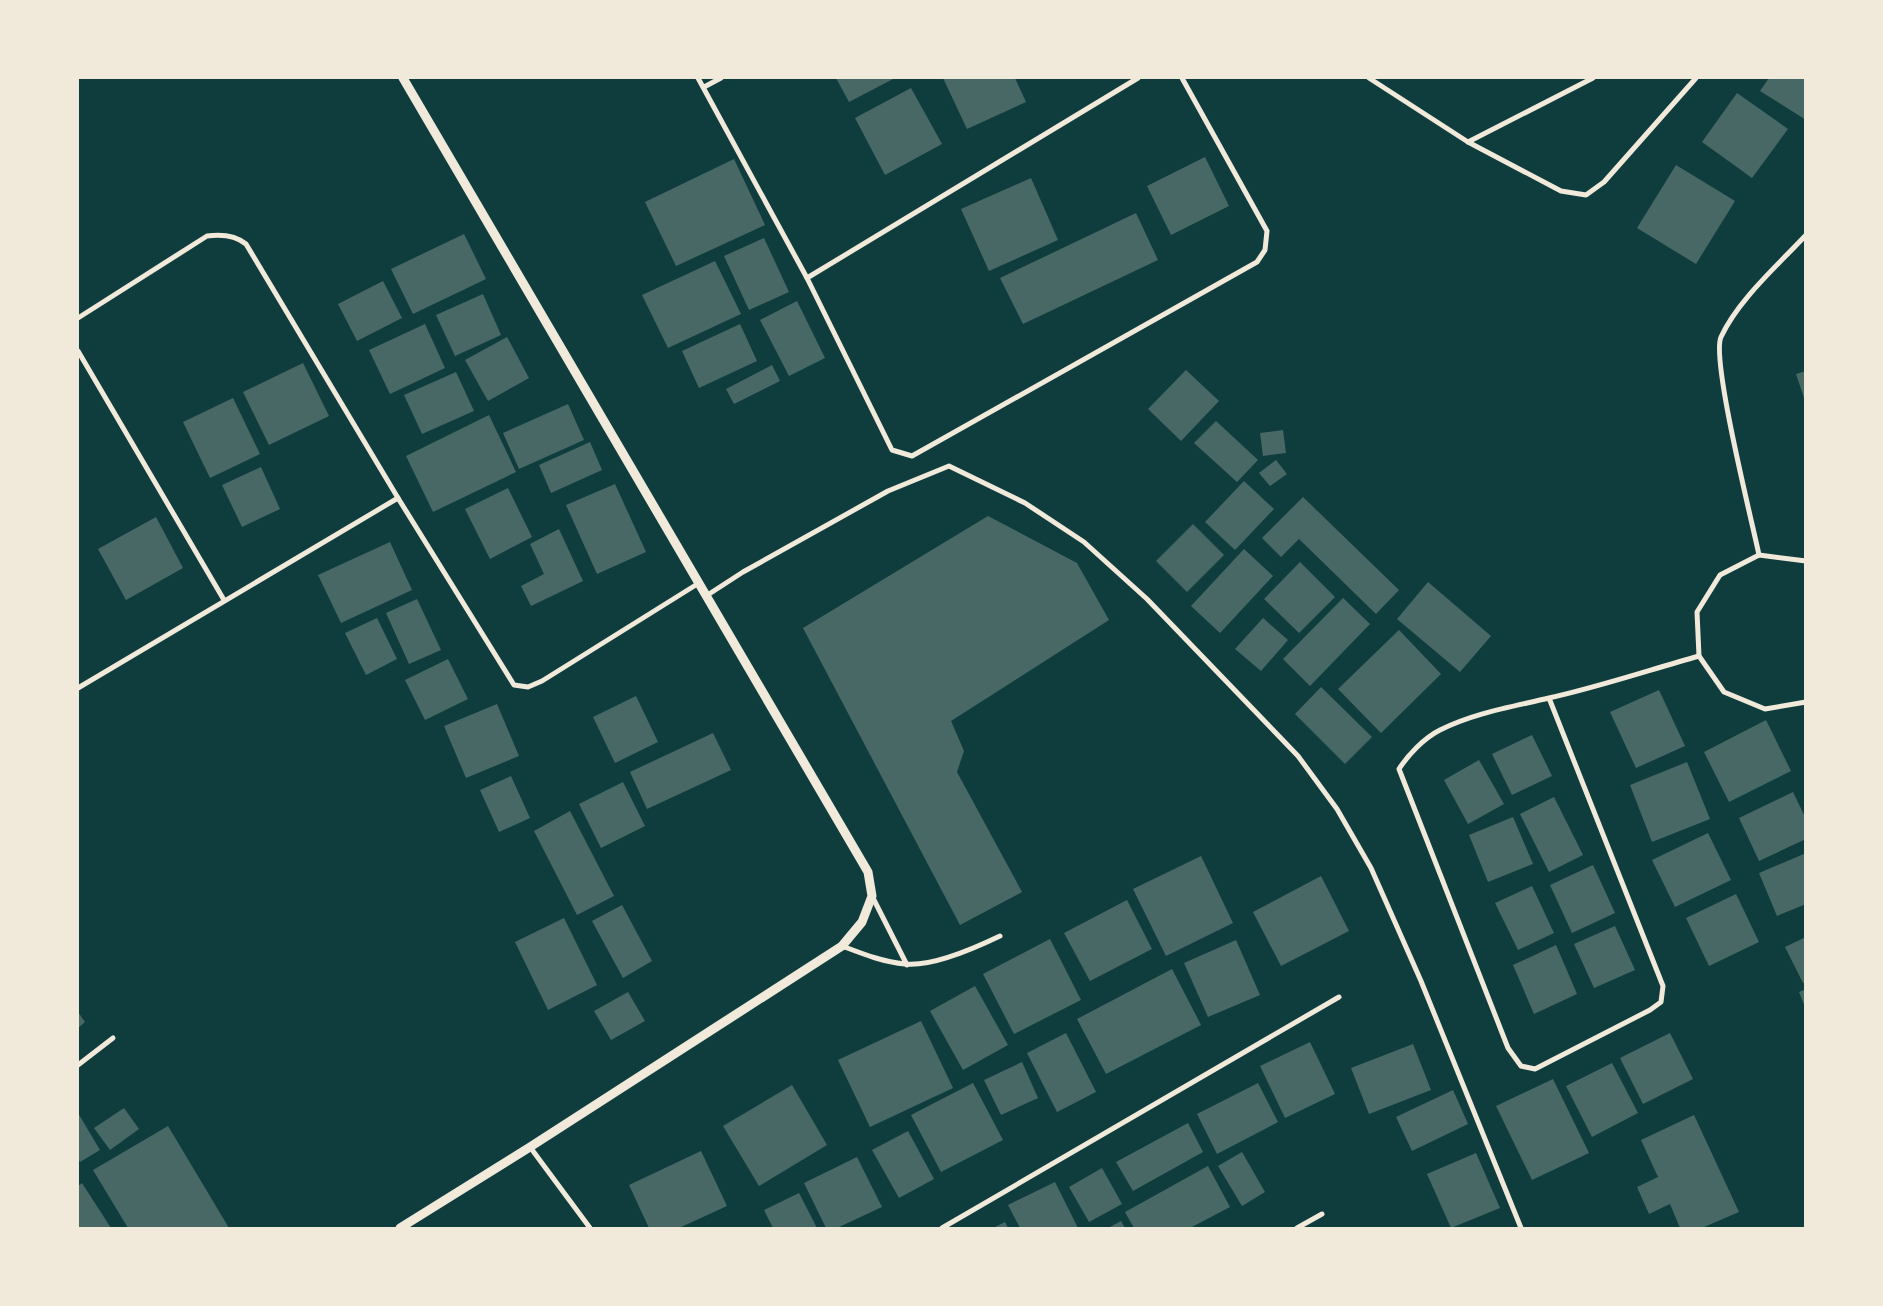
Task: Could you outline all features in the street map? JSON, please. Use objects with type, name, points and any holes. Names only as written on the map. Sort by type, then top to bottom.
[{"type":"street","points":[[403,78],[868,872],[872,896],[907,965]]},
{"type":"street","points":[[698,78],[807,278],[892,450],[912,456],[1257,262],[1266,250],[1268,231],[1182,78]]},
{"type":"street","points":[[704,87],[721,78]]},
{"type":"street","points":[[807,278],[1138,78]]},
{"type":"street","points":[[1369,78],[1468,142],[1561,190],[1586,195],[1604,182],[1696,78]]},
{"type":"street","points":[[1468,142],[1593,78]]},
{"type":"street","points":[[78,318],[208,236],[217,234],[237,237],[246,244],[398,498],[514,685],[528,687],[542,681],[699,583]]},
{"type":"street","points":[[1759,555],[1720,373],[1720,340],[1733,316],[1806,235]]},
{"type":"street","points":[[78,351],[224,600]]},
{"type":"street","points":[[706,596],[743,572],[888,491],[949,466],[1025,503],[1084,542],[1147,599],[1298,756],[1337,809],[1371,868],[1417,973],[1521,1228]]},
{"type":"street","points":[[78,688],[398,498]]},
{"type":"street","points":[[1806,561],[1759,555],[1720,574],[1697,612],[1699,656],[1724,692],[1765,709],[1806,702]]},
{"type":"street","points":[[1549,698],[1662,986],[1661,1002],[1650,1010],[1536,1068],[1521,1066],[1508,1048],[1399,769],[1408,756],[1438,731],[1507,706],[1549,698],[1699,656]]},
{"type":"street","points":[[400,1228],[530,1148],[842,946],[862,922],[872,896]]},
{"type":"street","points":[[842,946],[876,959],[907,965],[938,960],[970,950],[1000,936]]},
{"type":"street","points":[[942,1228],[1339,997]]},
{"type":"street","points":[[78,1065],[113,1038]]},
{"type":"street","points":[[530,1148],[590,1228]]},
{"type":"street","points":[[1297,1228],[1322,1214]]},
{"type":"building","points":[[836,78],[895,78],[849,102]]},
{"type":"building","points":[[943,78],[1015,78],[1026,102],[967,129]]},
{"type":"building","points":[[1769,78],[1806,78],[1806,120],[1760,91]]},
{"type":"building","points":[[911,88],[942,144],[885,175],[855,118]]},
{"type":"building","points":[[1737,93],[1788,129],[1752,178],[1702,142]]},
{"type":"building","points":[[1205,157],[1229,206],[1171,235],[1147,186]]},
{"type":"building","points":[[734,159],[765,225],[676,266],[645,202]]},
{"type":"building","points":[[1676,165],[1735,201],[1696,264],[1637,228]]},
{"type":"building","points":[[1031,178],[1058,240],[989,271],[961,209]]},
{"type":"building","points":[[1136,213],[1158,260],[1023,324],[1000,278]]},
{"type":"building","points":[[464,234],[486,279],[413,314],[391,269]]},
{"type":"building","points":[[764,238],[789,292],[749,310],[724,256]]},
{"type":"building","points":[[715,261],[741,314],[668,348],[642,295]]},
{"type":"building","points":[[383,281],[402,318],[357,341],[338,304]]},
{"type":"building","points":[[483,294],[501,335],[455,356],[436,315]]},
{"type":"building","points":[[797,301],[825,358],[789,376],[760,320]]},
{"type":"building","points":[[425,324],[445,368],[390,394],[369,350]]},
{"type":"building","points":[[740,324],[757,361],[699,388],[682,351]]},
{"type":"building","points":[[507,337],[529,378],[488,401],[465,360]]},
{"type":"building","points":[[303,363],[329,416],[269,445],[243,392]]},
{"type":"building","points":[[772,365],[780,381],[734,404],[726,389]]},
{"type":"building","points":[[1186,370],[1219,401],[1181,441],[1148,409]]},
{"type":"building","points":[[1806,371],[1806,400],[1805,401],[1796,374]]},
{"type":"building","points":[[456,372],[474,411],[422,434],[404,395]]},
{"type":"building","points":[[233,398],[260,454],[210,478],[183,422]]},
{"type":"building","points":[[568,404],[584,440],[519,469],[503,433]]},
{"type":"building","points":[[489,415],[516,472],[433,512],[406,456]]},
{"type":"building","points":[[1216,421],[1258,460],[1237,482],[1194,443]]},
{"type":"building","points":[[1283,430],[1286,453],[1263,456],[1260,433]]},
{"type":"building","points":[[590,442],[602,470],[551,493],[539,465]]},
{"type":"building","points":[[1276,460],[1287,474],[1270,486],[1259,473]]},
{"type":"building","points":[[261,467],[280,509],[242,527],[222,485]]},
{"type":"building","points":[[1244,481],[1274,509],[1235,550],[1205,522]]},
{"type":"building","points":[[615,484],[646,552],[597,574],[566,505]]},
{"type":"building","points":[[508,488],[532,537],[490,559],[465,509]]},
{"type":"building","points":[[1303,497],[1399,590],[1376,614],[1299,539],[1281,557],[1262,538]]},
{"type":"building","points":[[988,516],[1077,563],[1109,620],[951,721],[964,751],[957,772],[1022,892],[960,925],[803,628]]},
{"type":"building","points":[[156,517],[183,568],[126,600],[98,549]]},
{"type":"building","points":[[1193,524],[1224,555],[1187,592],[1156,561]]},
{"type":"building","points":[[559,529],[583,581],[531,606],[521,586],[544,574],[530,544]]},
{"type":"building","points":[[390,542],[412,590],[341,623],[318,575]]},
{"type":"building","points":[[1244,549],[1273,576],[1220,633],[1191,606]]},
{"type":"building","points":[[1300,562],[1335,597],[1299,633],[1264,599]]},
{"type":"building","points":[[1428,582],[1491,636],[1460,672],[1397,619]]},
{"type":"building","points":[[1343,598],[1370,624],[1310,686],[1283,659]]},
{"type":"building","points":[[417,599],[441,650],[409,664],[386,613]]},
{"type":"building","points":[[377,618],[397,659],[366,675],[345,633]]},
{"type":"building","points":[[1263,618],[1288,640],[1261,671],[1235,649]]},
{"type":"building","points":[[1399,630],[1441,674],[1381,733],[1338,689]]},
{"type":"building","points":[[448,659],[468,699],[425,720],[405,680]]},
{"type":"building","points":[[1321,687],[1372,737],[1345,764],[1295,714]]},
{"type":"building","points":[[1659,690],[1685,746],[1636,768],[1610,712]]},
{"type":"building","points":[[636,696],[658,742],[615,763],[593,717]]},
{"type":"building","points":[[497,704],[519,756],[466,778],[444,726]]},
{"type":"building","points":[[1766,720],[1791,771],[1729,802],[1704,752]]},
{"type":"building","points":[[713,733],[731,770],[647,809],[630,772]]},
{"type":"building","points":[[1532,735],[1552,776],[1512,795],[1492,754]]},
{"type":"building","points":[[1479,760],[1504,804],[1468,824],[1444,780]]},
{"type":"building","points":[[1687,762],[1710,819],[1652,842],[1630,785]]},
{"type":"building","points":[[511,776],[530,818],[499,832],[480,790]]},
{"type":"building","points":[[623,782],[645,826],[601,848],[579,804]]},
{"type":"building","points":[[1793,792],[1806,819],[1806,839],[1759,861],[1739,818]]},
{"type":"building","points":[[1554,797],[1583,855],[1549,872],[1520,814]]},
{"type":"building","points":[[570,811],[614,896],[577,915],[534,831]]},
{"type":"building","points":[[1513,817],[1533,864],[1488,882],[1469,835]]},
{"type":"building","points":[[1708,833],[1731,880],[1675,907],[1652,860]]},
{"type":"building","points":[[1806,853],[1806,904],[1777,916],[1759,873]]},
{"type":"building","points":[[1201,856],[1233,923],[1166,956],[1133,889]]},
{"type":"building","points":[[1593,865],[1615,913],[1572,933],[1550,885]]},
{"type":"building","points":[[1321,876],[1349,931],[1281,966],[1253,912]]},
{"type":"building","points":[[1532,886],[1554,933],[1518,950],[1495,903]]},
{"type":"building","points":[[1736,894],[1759,942],[1709,966],[1686,918]]},
{"type":"building","points":[[1127,900],[1152,949],[1090,981],[1064,933]]},
{"type":"building","points":[[622,905],[652,961],[623,978],[592,921]]},
{"type":"building","points":[[564,918],[597,985],[548,1010],[515,942]]},
{"type":"building","points":[[1615,926],[1635,970],[1594,988],[1574,944]]},
{"type":"building","points":[[1806,937],[1806,982],[1803,983],[1785,947]]},
{"type":"building","points":[[1050,939],[1081,1000],[1014,1034],[983,974]]},
{"type":"building","points":[[1236,940],[1260,995],[1208,1017],[1184,963]]},
{"type":"building","points":[[1556,945],[1577,994],[1534,1014],[1513,965]]},
{"type":"building","points":[[1172,969],[1201,1025],[1106,1074],[1077,1019]]},
{"type":"building","points":[[975,986],[1008,1045],[963,1070],[930,1011]]},
{"type":"building","points":[[1806,989],[1806,1007],[1805,1007],[1799,992]]},
{"type":"building","points":[[628,992],[645,1021],[611,1040],[594,1011]]},
{"type":"building","points":[[78,1012],[85,1022],[78,1028]]},
{"type":"building","points":[[921,1021],[953,1088],[870,1127],[838,1060]]},
{"type":"building","points":[[1066,1033],[1096,1092],[1057,1112],[1027,1053]]},
{"type":"building","points":[[1670,1033],[1693,1079],[1643,1104],[1620,1058]]},
{"type":"building","points":[[1310,1042],[1335,1094],[1285,1118],[1260,1066]]},
{"type":"building","points":[[1413,1044],[1431,1090],[1369,1114],[1351,1068]]},
{"type":"building","points":[[1022,1062],[1038,1098],[1001,1115],[984,1080]]},
{"type":"building","points":[[1612,1063],[1638,1113],[1592,1137],[1566,1086]]},
{"type":"building","points":[[1553,1079],[1589,1153],[1532,1180],[1496,1106]]},
{"type":"building","points":[[973,1083],[1003,1140],[941,1172],[911,1115]]},
{"type":"building","points":[[1258,1083],[1278,1122],[1217,1154],[1197,1114]]},
{"type":"building","points":[[792,1085],[827,1145],[759,1186],[723,1126]]},
{"type":"building","points":[[1453,1090],[1468,1124],[1412,1151],[1396,1117]]},
{"type":"building","points":[[124,1108],[139,1129],[110,1150],[94,1128]]},
{"type":"building","points":[[78,1113],[100,1150],[80,1162],[78,1158]]},
{"type":"building","points":[[1694,1115],[1739,1212],[1702,1228],[1680,1228],[1670,1204],[1649,1214],[1637,1187],[1658,1177],[1641,1140]]},
{"type":"building","points":[[1188,1123],[1203,1152],[1133,1191],[1116,1162]]},
{"type":"building","points":[[168,1126],[229,1228],[128,1228],[93,1170]]},
{"type":"building","points":[[908,1131],[934,1179],[899,1198],[872,1150]]},
{"type":"building","points":[[701,1151],[727,1206],[679,1228],[649,1228],[629,1185]]},
{"type":"building","points":[[1242,1152],[1265,1192],[1242,1206],[1218,1166]]},
{"type":"building","points":[[1476,1153],[1500,1208],[1451,1228],[1427,1174]]},
{"type":"building","points":[[857,1157],[882,1207],[837,1228],[826,1228],[804,1183]]},
{"type":"building","points":[[1208,1166],[1230,1207],[1190,1228],[1134,1228],[1125,1212]]},
{"type":"building","points":[[1102,1168],[1122,1204],[1089,1222],[1069,1187]]},
{"type":"building","points":[[1055,1182],[1078,1228],[1020,1228],[1008,1205]]},
{"type":"building","points":[[82,1183],[111,1228],[78,1228],[78,1186]]},
{"type":"building","points":[[799,1193],[817,1228],[773,1228],[764,1210]]},
{"type":"building","points":[[1121,1221],[1125,1228],[1108,1228]]},
{"type":"building","points":[[1005,1222],[1008,1228],[993,1228]]}]
